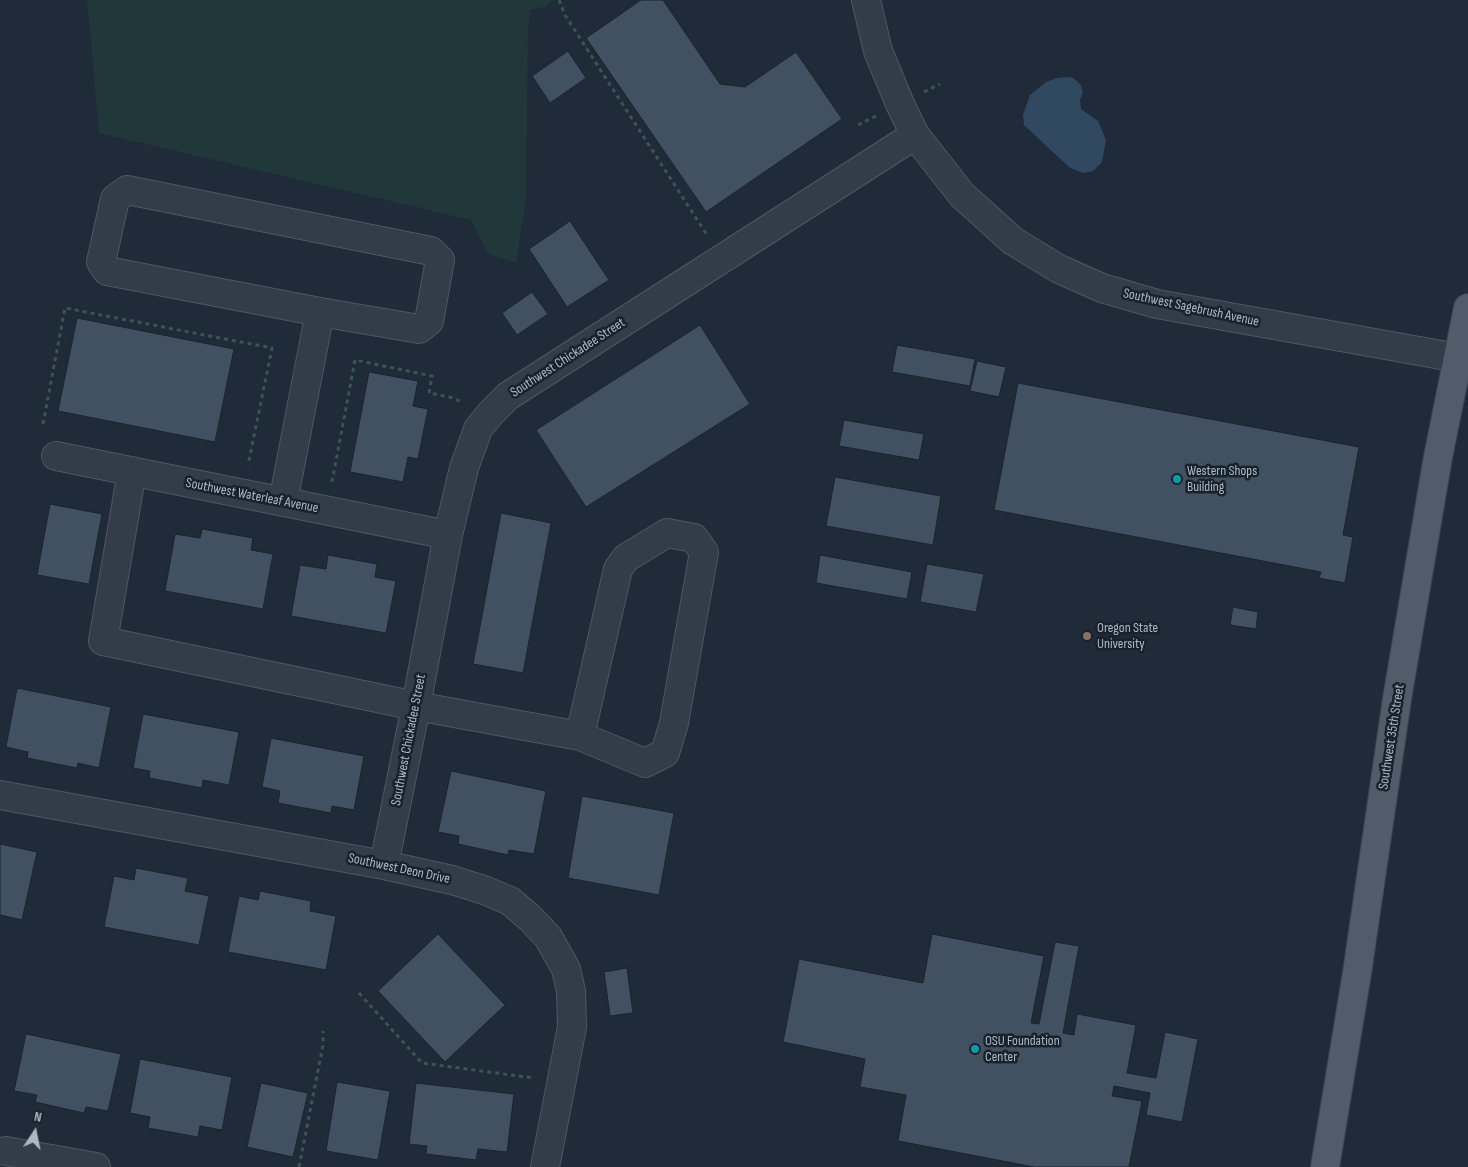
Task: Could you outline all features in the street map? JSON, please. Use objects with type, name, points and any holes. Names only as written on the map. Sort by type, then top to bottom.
[{"type":"main road","name":"Southwest 35th Street","points":[[1325,1167],[1357,973],[1397,699],[1438,457],[1468,308]]},
{"type":"street","name":"Southwest Sagebrush Avenue","points":[[866,0],[878,51],[915,135],[962,195],[1013,241],[1059,269],[1102,288],[1157,304],[1458,358]]},
{"type":"street","name":"Southwest Chickadee Street","points":[[384,865],[448,535],[464,468],[478,429],[508,396],[915,135]]},
{"type":"street","points":[[127,190],[430,250],[440,260],[429,321],[419,329],[320,312],[107,271],[101,262],[115,199],[127,190]]},
{"type":"street","points":[[284,502],[320,312]]},
{"type":"street","name":"Southwest Waterleaf Avenue","points":[[56,456],[448,535]]},
{"type":"street","points":[[132,471],[103,641],[416,706],[580,736],[645,763],[665,753],[674,723],[704,552],[694,538],[667,533],[626,558],[618,569],[580,736]]},
{"type":"street","name":"Southwest Deon Drive","points":[[0,795],[384,865],[452,880],[510,901],[548,937],[566,969],[571,991],[572,1027],[545,1167]]},
{"type":"street","points":[[3,1150],[47,1167]]},
{"type":"street","points":[[3,1150],[96,1167]]},
{"type":"path","points":[[559,0],[565,15],[707,235]]},
{"type":"path","points":[[43,424],[65,308],[272,348],[248,465]]},
{"type":"path","points":[[332,482],[355,360],[432,376],[429,393],[454,398],[463,404]]},
{"type":"path","points":[[359,993],[422,1063],[562,1081]]},
{"type":"path","points":[[299,1167],[323,1045],[323,1031]]},
{"type":"green space","points":[[87,0],[552,0],[545,7],[530,9],[528,32],[526,198],[516,263],[488,254],[471,220],[99,133]]},
{"type":"water","points":[[1068,77],[1073,78],[1081,85],[1083,93],[1080,100],[1081,109],[1098,121],[1106,140],[1102,162],[1093,171],[1084,173],[1070,168],[1024,125],[1023,115],[1030,95],[1046,82]]},
{"type":"building","points":[[641,0],[663,0],[720,84],[745,87],[796,52],[842,119],[706,212],[586,38]]},
{"type":"building","points":[[568,51],[586,78],[550,103],[532,76]]},
{"type":"building","points":[[570,221],[609,280],[567,307],[529,249]]},
{"type":"building","points":[[532,292],[548,314],[517,335],[502,313]]},
{"type":"building","points":[[77,318],[234,349],[215,442],[58,411]]},
{"type":"building","points":[[700,325],[750,404],[586,507],[536,430]]},
{"type":"building","points":[[897,345],[975,359],[970,386],[892,372]]},
{"type":"building","points":[[977,361],[1006,367],[999,397],[970,391]]},
{"type":"building","points":[[369,372],[418,381],[413,406],[428,409],[418,459],[408,457],[403,482],[350,472]]},
{"type":"building","name":"Western Shops Building","points":[[1018,383],[1359,447],[1343,535],[1353,537],[1345,583],[1319,578],[1321,572],[994,510]]},
{"type":"building","points":[[844,420],[924,434],[919,460],[839,446]]},
{"type":"building","points":[[835,477],[941,496],[933,545],[826,526]]},
{"type":"building","points":[[50,504],[102,514],[89,584],[37,575]]},
{"type":"building","points":[[501,513],[551,523],[523,673],[473,664]]},
{"type":"building","points":[[202,529],[253,538],[251,550],[273,554],[263,609],[165,591],[175,534],[200,538]]},
{"type":"building","points":[[328,555],[377,564],[375,577],[396,581],[386,633],[291,616],[300,565],[326,569]]},
{"type":"building","points":[[820,555],[912,572],[907,599],[816,583]]},
{"type":"building","points":[[927,564],[984,574],[976,612],[920,602]]},
{"type":"building","points":[[1233,607],[1258,612],[1256,629],[1230,625]]},
{"type":"building","points":[[17,688],[111,707],[99,768],[78,763],[77,768],[27,758],[28,752],[6,747]]},
{"type":"building","points":[[143,714],[239,732],[229,785],[203,780],[202,788],[149,778],[150,771],[133,768]]},
{"type":"building","points":[[271,738],[364,756],[354,810],[332,806],[331,813],[278,803],[280,791],[262,787]]},
{"type":"building","points":[[451,771],[546,791],[534,854],[509,850],[508,855],[458,844],[459,836],[438,832]]},
{"type":"building","points":[[582,796],[674,813],[659,895],[568,878]]},
{"type":"building","points":[[0,844],[37,852],[22,920],[0,915]]},
{"type":"building","points":[[136,868],[188,878],[185,891],[209,896],[199,945],[104,927],[114,876],[134,880]]},
{"type":"building","points":[[260,891],[311,901],[310,911],[336,916],[326,970],[228,952],[239,896],[258,900]]},
{"type":"building","points":[[438,934],[505,1005],[445,1062],[378,991]]},
{"type":"building","name":"OSU Foundation Center","points":[[932,934],[1044,956],[1031,1023],[1039,1024],[1055,942],[1079,946],[1063,1033],[1074,1035],[1077,1014],[1136,1025],[1127,1073],[1156,1078],[1165,1032],[1198,1039],[1182,1122],[1146,1115],[1150,1093],[1114,1086],[1112,1096],[1142,1101],[1129,1167],[1034,1167],[898,1141],[906,1095],[860,1087],[865,1059],[783,1042],[799,959],[923,983]]},
{"type":"building","points":[[627,968],[633,1013],[610,1016],[604,972]]},
{"type":"building","points":[[26,1034],[121,1054],[108,1111],[86,1107],[84,1113],[35,1102],[37,1095],[14,1091]]},
{"type":"building","points":[[140,1059],[232,1077],[222,1130],[200,1126],[198,1137],[148,1128],[150,1117],[130,1113]]},
{"type":"building","points":[[337,1082],[390,1091],[378,1160],[326,1151]]},
{"type":"building","points":[[261,1083],[308,1093],[293,1157],[247,1147]]},
{"type":"building","points":[[416,1083],[514,1094],[507,1152],[478,1149],[476,1160],[426,1154],[427,1146],[409,1144]]},
{"type":"place","name":"Western Shops Building","points":[[1177,479]]},
{"type":"place","name":"Oregon State University","points":[[1087,636]]},
{"type":"place","name":"OSU Foundation Center","points":[[975,1049]]}]
